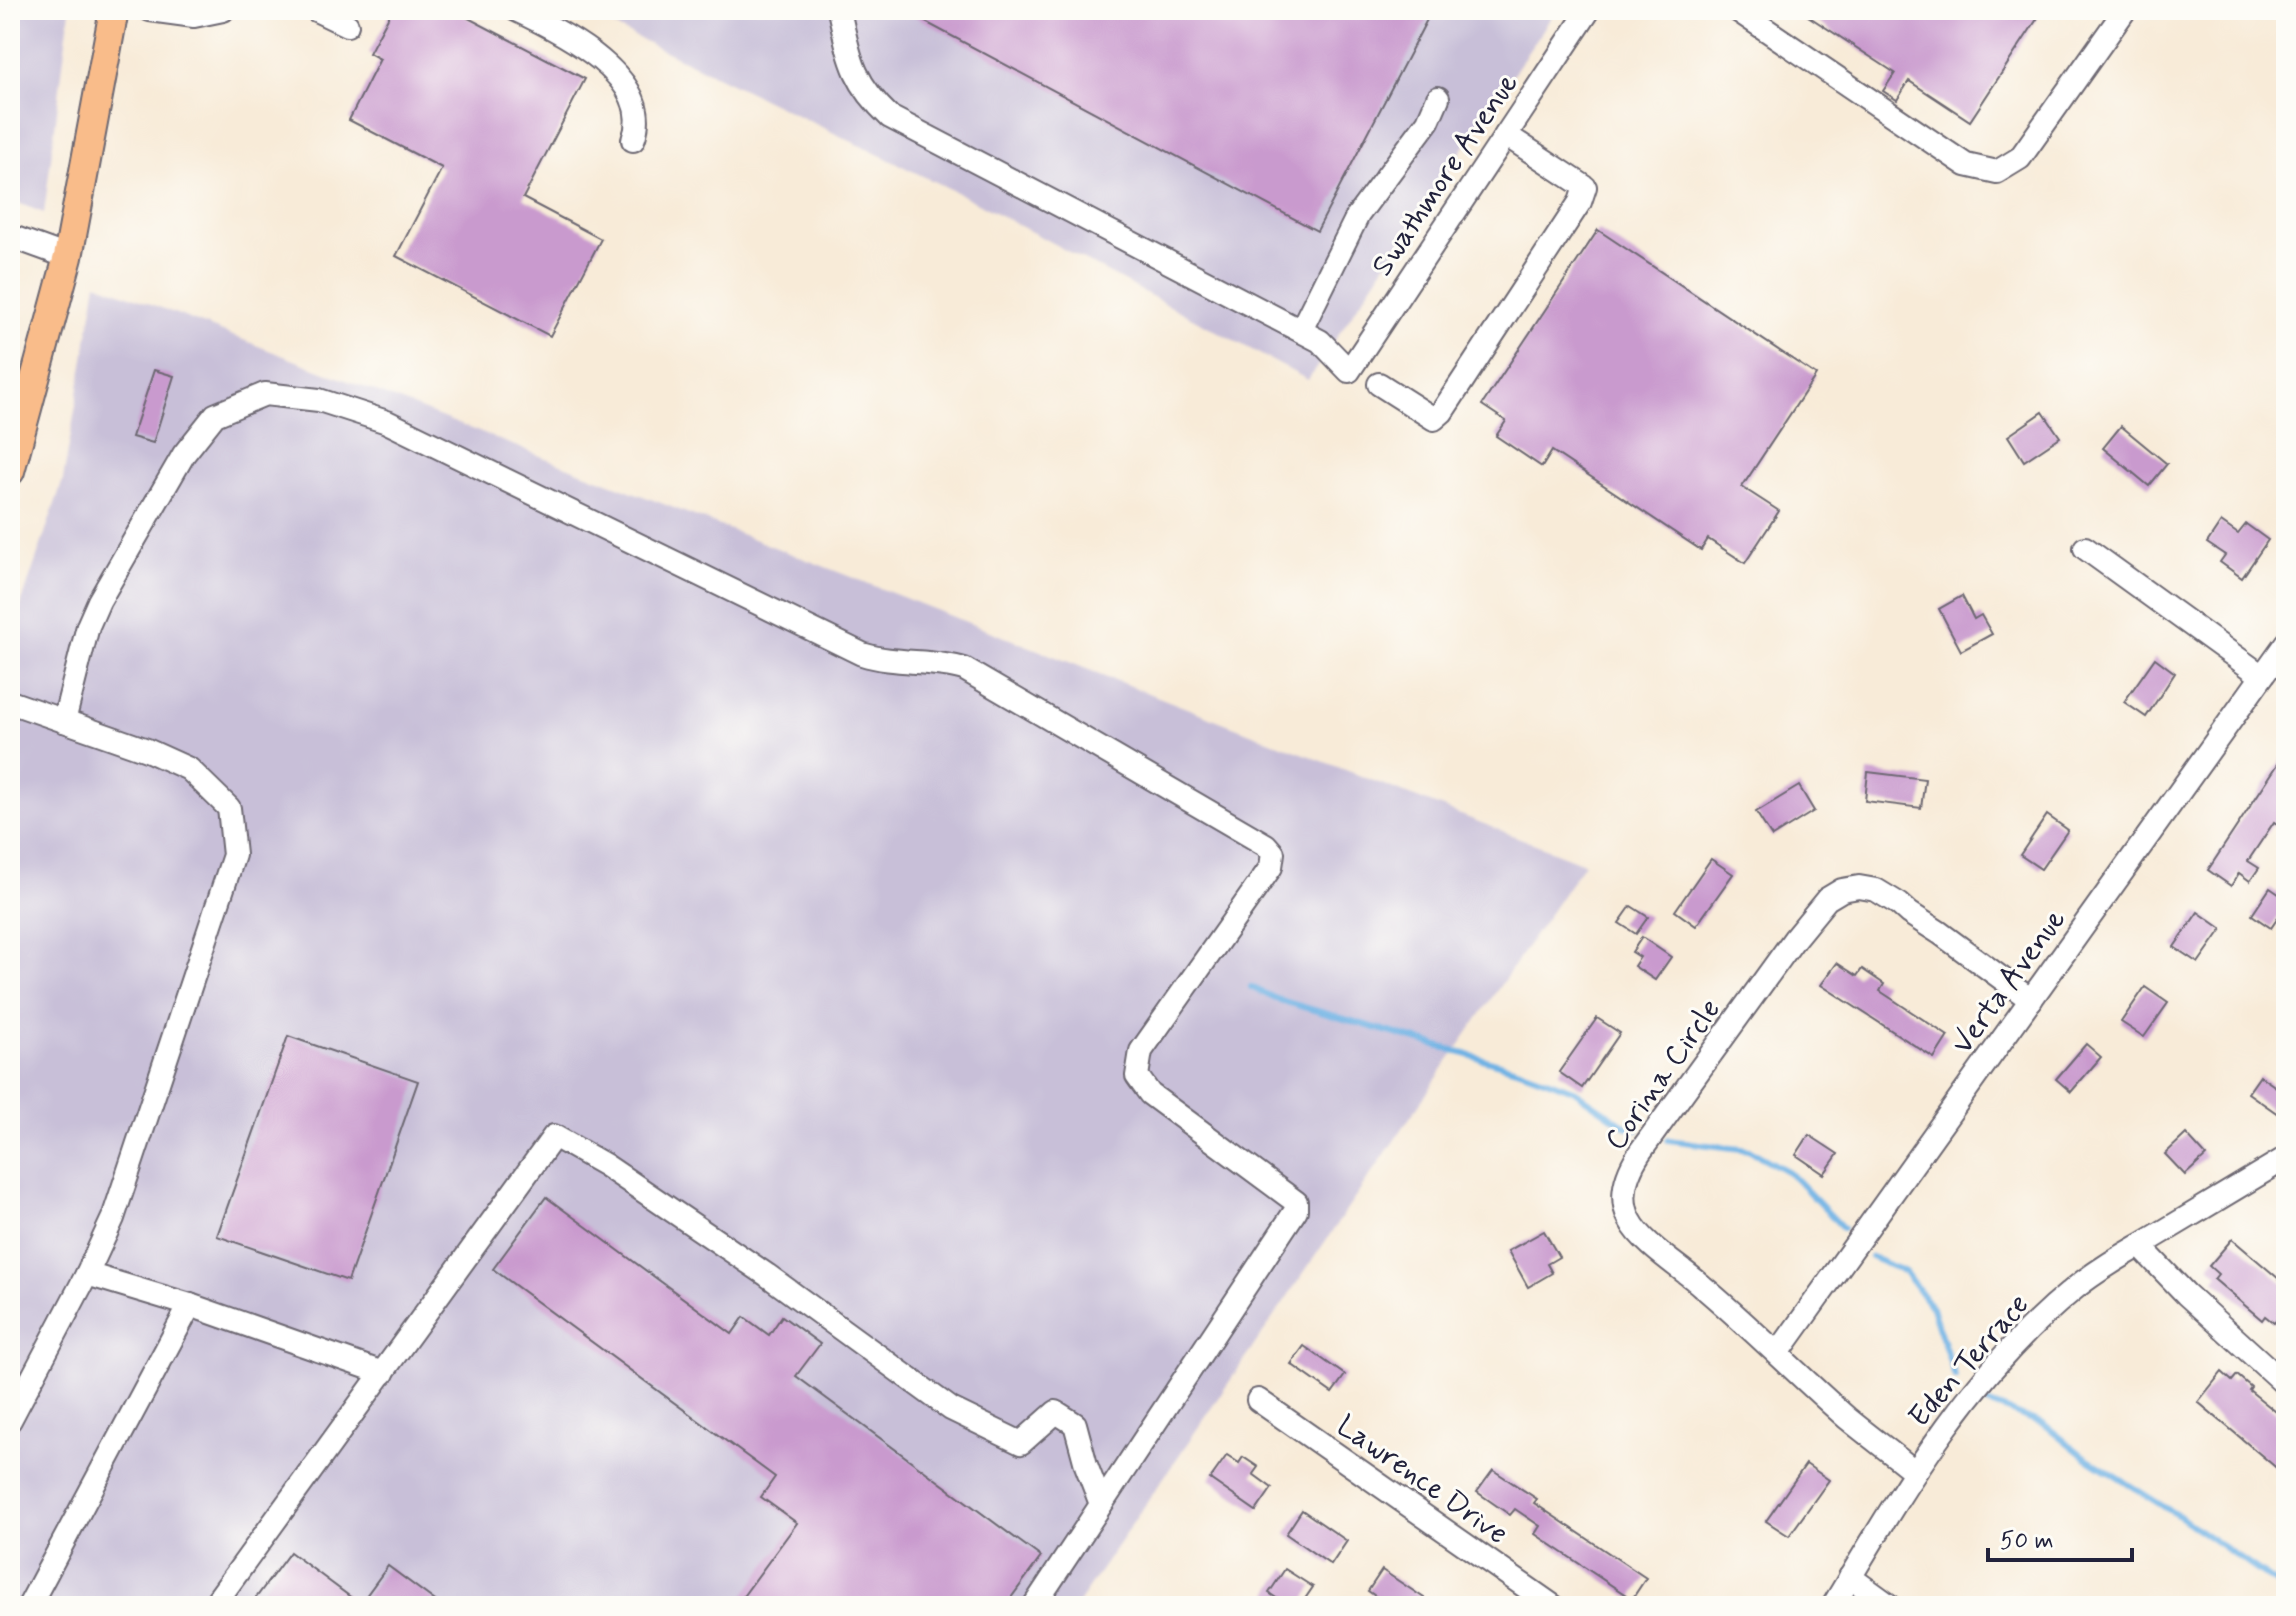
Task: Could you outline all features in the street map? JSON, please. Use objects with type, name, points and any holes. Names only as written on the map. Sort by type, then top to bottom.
[{"type":"main road","points":[[10,471],[68,257],[114,10]]},
{"type":"street","points":[[150,10],[194,16],[223,10]]},
{"type":"street","points":[[316,10],[347,25]]},
{"type":"street","points":[[516,10],[589,48],[628,89],[639,125],[633,140]]},
{"type":"street","points":[[839,10],[850,61],[868,96],[890,117],[1301,330],[1358,215],[1428,121],[1438,98]]},
{"type":"street","name":"Swathmore Avenue","points":[[1301,330],[1320,341],[1349,371],[1589,10]]},
{"type":"street","points":[[1737,10],[1966,165],[1997,172],[2020,158],[2125,10]]},
{"type":"street","points":[[1379,384],[1434,419],[1442,412],[1580,202],[1585,187],[1506,135]]},
{"type":"street","points":[[10,236],[68,257]]},
{"type":"street","points":[[64,721],[88,626],[99,601],[184,454],[215,415],[265,394],[305,398],[387,422],[862,654],[884,661],[943,662],[964,669],[1266,845],[1273,853],[1271,867],[1141,1051],[1137,1076],[1150,1094],[1296,1202],[1296,1210],[1034,1606]]},
{"type":"street","points":[[2085,548],[2262,676]]},
{"type":"street","name":"Verta Avenue","points":[[1778,1353],[2286,643]]},
{"type":"street","points":[[10,702],[147,750],[189,769],[229,808],[234,855],[113,1218],[10,1420]]},
{"type":"street","name":"Corina Circle","points":[[1914,1471],[1847,1418],[1778,1353],[1641,1235],[1631,1221],[1625,1204],[1625,1188],[1631,1167],[1640,1152],[1795,938],[1827,899],[1842,890],[1859,887],[1876,890],[2031,1000]]},
{"type":"street","points":[[213,1606],[554,1136],[605,1165],[767,1275],[951,1409],[1021,1443],[1056,1412],[1075,1424],[1101,1504]]},
{"type":"street","name":"Eden Terrace","points":[[1833,1606],[1914,1471],[1966,1398],[2017,1339],[2075,1288],[2286,1158]]},
{"type":"street","points":[[2140,1246],[2186,1294],[2286,1385]]},
{"type":"street","points":[[87,1274],[190,1305],[383,1373]]},
{"type":"street","points":[[29,1606],[190,1305]]},
{"type":"street","name":"Lawrence Drive","points":[[1258,1400],[1553,1606]]},
{"type":"street","points":[[1850,1577],[1890,1606]]},
{"type":"shaded area","points":[[10,10],[70,10],[44,213],[10,200]]},
{"type":"shaded area","points":[[580,10],[1556,10],[1308,380],[966,197]]},
{"type":"shaded area","points":[[97,283],[1584,863],[1076,1606],[10,1606],[10,637],[63,480]]},
{"type":"building","points":[[392,10],[453,10],[585,79],[523,198],[601,239],[550,336],[396,256],[442,168],[349,120],[380,59],[369,53]]},
{"type":"building","points":[[903,10],[1432,10],[1317,231]]},
{"type":"building","points":[[1799,10],[2043,10],[1970,121],[1909,81],[1897,100],[1883,91],[1895,73]]},
{"type":"building","points":[[1598,230],[1816,375],[1742,487],[1779,511],[1745,563],[1708,539],[1701,550],[1552,451],[1542,467],[1496,436],[1506,421],[1482,405]]},
{"type":"building","points":[[154,370],[174,376],[153,443],[132,437]]},
{"type":"building","points":[[2043,412],[2060,437],[2024,461],[2008,436]]},
{"type":"building","points":[[2121,426],[2167,464],[2149,486],[2103,448]]},
{"type":"building","points":[[2221,522],[2238,534],[2246,524],[2268,540],[2242,578],[2220,562],[2225,555],[2207,543]]},
{"type":"building","points":[[1962,596],[1974,619],[1981,615],[1992,634],[1961,651],[1939,609]]},
{"type":"building","points":[[2155,658],[2175,673],[2146,717],[2124,702]]},
{"type":"building","points":[[2286,752],[2286,830],[2274,822],[2248,861],[2259,868],[2250,881],[2239,873],[2231,886],[2208,870]]},
{"type":"building","points":[[1868,772],[1925,779],[1921,808],[1865,801]]},
{"type":"building","points":[[1799,786],[1814,811],[1772,837],[1756,812]]},
{"type":"building","points":[[2047,815],[2068,830],[2041,869],[2020,855]]},
{"type":"building","points":[[1711,859],[1733,874],[1696,926],[1675,911]]},
{"type":"building","points":[[2270,888],[2286,899],[2286,906],[2271,928],[2252,915]]},
{"type":"building","points":[[1631,906],[1648,917],[1636,934],[1619,923]]},
{"type":"building","points":[[2198,912],[2222,929],[2198,963],[2174,947]]},
{"type":"building","points":[[1642,937],[1671,957],[1655,980],[1634,966],[1640,957],[1632,952]]},
{"type":"building","points":[[1837,963],[1857,976],[1862,969],[1884,984],[1880,991],[1948,1036],[1934,1058],[1821,985]]},
{"type":"building","points":[[2145,987],[2168,1003],[2144,1037],[2121,1022]]},
{"type":"building","points":[[1597,1018],[1620,1033],[1582,1088],[1559,1072]]},
{"type":"building","points":[[288,1036],[418,1081],[348,1281],[217,1236]]},
{"type":"building","points":[[2086,1044],[2101,1057],[2071,1092],[2056,1079]]},
{"type":"building","points":[[2260,1076],[2286,1094],[2286,1102],[2278,1114],[2248,1093]]},
{"type":"building","points":[[2186,1134],[2206,1156],[2185,1175],[2165,1154]]},
{"type":"building","points":[[1809,1135],[1838,1154],[1824,1174],[1796,1155]]},
{"type":"building","points":[[546,1197],[732,1334],[744,1317],[769,1335],[782,1316],[820,1344],[796,1376],[1041,1557],[1005,1606],[736,1606],[797,1523],[761,1497],[775,1477],[493,1269]]},
{"type":"building","points":[[1544,1231],[1559,1257],[1547,1264],[1552,1273],[1528,1287],[1508,1251]]},
{"type":"building","points":[[2232,1239],[2286,1285],[2286,1308],[2274,1323],[2265,1316],[2262,1320],[2214,1279],[2218,1274],[2209,1266]]},
{"type":"building","points":[[1304,1346],[1345,1375],[1332,1393],[1291,1364]]},
{"type":"building","points":[[2222,1372],[2232,1381],[2237,1375],[2251,1387],[2249,1390],[2286,1420],[2286,1462],[2279,1470],[2198,1402]]},
{"type":"building","points":[[1227,1455],[1239,1463],[1243,1457],[1258,1467],[1253,1474],[1272,1488],[1256,1511],[1210,1479]]},
{"type":"building","points":[[1806,1464],[1829,1480],[1789,1536],[1766,1521]]},
{"type":"building","points":[[1493,1470],[1537,1499],[1534,1503],[1646,1578],[1632,1599],[1535,1534],[1540,1526],[1515,1509],[1510,1515],[1477,1492]]},
{"type":"building","points":[[1302,1510],[1347,1541],[1331,1565],[1286,1534]]},
{"type":"building","points":[[290,1552],[360,1604],[388,1566],[442,1606],[250,1606]]},
{"type":"building","points":[[1285,1569],[1313,1587],[1300,1606],[1288,1606],[1269,1593]]},
{"type":"building","points":[[1382,1570],[1436,1606],[1390,1606],[1368,1591]]},
{"type":"waterway","points":[[1251,987],[1276,999],[1520,1070],[1573,1090],[1627,1127],[1637,1130]]},
{"type":"waterway","points":[[1668,1140],[1749,1150],[1789,1172],[1843,1228]]},
{"type":"waterway","points":[[1871,1257],[1905,1272],[1932,1308],[1955,1377]]},
{"type":"waterway","points":[[1987,1403],[2044,1424],[2085,1457],[2286,1590]]}]
